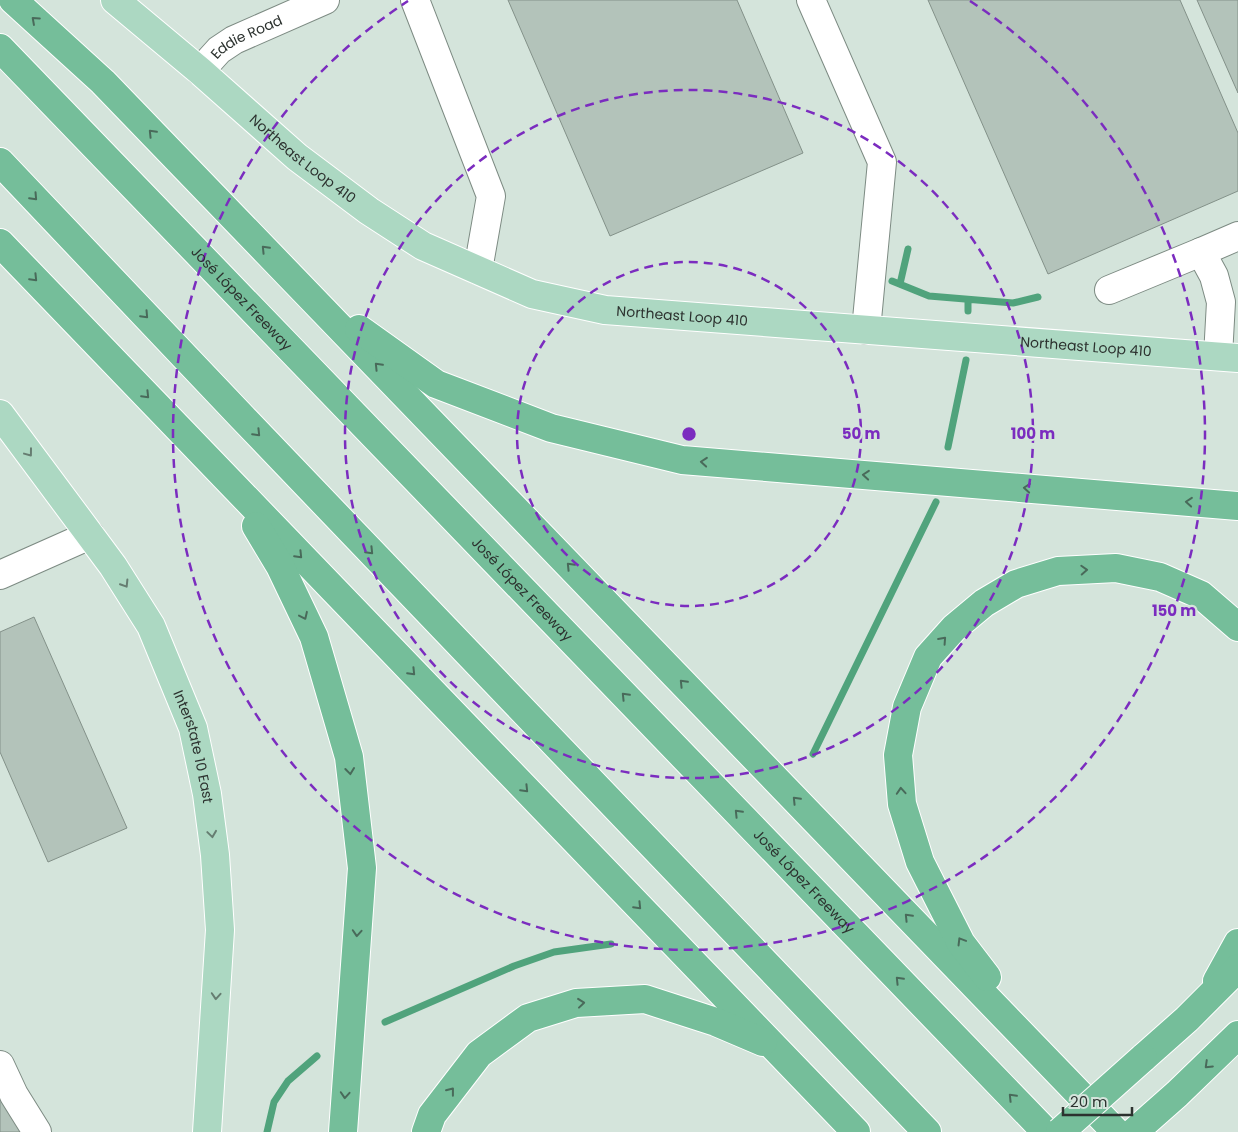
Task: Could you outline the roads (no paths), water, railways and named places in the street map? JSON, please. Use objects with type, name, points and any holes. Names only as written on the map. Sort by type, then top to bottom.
[{"type":"highway","points":[[12,0],[103,82],[1116,1132]]},
{"type":"highway","name":"José López Freeway","points":[[0,48],[1046,1132]]},
{"type":"highway","points":[[0,162],[927,1132]]},
{"type":"highway","points":[[0,243],[856,1132]]},
{"type":"highway","points":[[304,290],[436,384],[551,428],[682,460],[1238,506]]},
{"type":"highway","points":[[229,482],[280,566],[314,637],[349,757],[362,868],[343,1132]]},
{"type":"highway","points":[[1052,1065],[961,943],[920,862],[904,812],[898,755],[907,707],[928,657],[954,628],[984,604],[1016,584],[1058,571],[1116,568],[1160,578],[1201,595],[1238,628]]},
{"type":"highway","points":[[1187,1019],[1221,976],[1238,943]]},
{"type":"highway","points":[[1060,1132],[1187,1019],[1238,968]]},
{"type":"highway","points":[[426,1132],[432,1115],[479,1054],[528,1018],[576,1002],[644,999],[716,1022],[773,1046]]},
{"type":"highway","points":[[1134,1132],[1177,1094],[1238,1035]]},
{"type":"main road","name":"Northeast Loop 410","points":[[115,0],[200,70],[297,157],[369,211],[423,246],[532,294],[605,310],[1228,357]]},
{"type":"main road","name":"Interstate 10 East","points":[[0,414],[113,566],[151,626],[193,728],[207,794],[215,855],[220,930],[207,1132]]},
{"type":"street","name":"Eddie Road","points":[[200,70],[219,50],[234,40],[325,0]]},
{"type":"street","points":[[415,0],[491,196],[478,270]]},
{"type":"street","points":[[811,0],[882,162],[866,330]]},
{"type":"street","points":[[1109,290],[1238,236]]},
{"type":"street","points":[[1201,252],[1214,276],[1221,302],[1228,357]]},
{"type":"street","points":[[0,575],[90,535]]},
{"type":"street","points":[[0,1065],[14,1095],[37,1132]]},
{"type":"waterway","points":[[900,284],[908,249]]},
{"type":"waterway","points":[[892,281],[929,296],[1013,303],[1038,297]]},
{"type":"waterway","points":[[968,300],[968,311]]},
{"type":"waterway","points":[[948,447],[966,360]]},
{"type":"waterway","points":[[813,754],[936,502]]},
{"type":"waterway","points":[[385,1022],[514,966],[554,952],[611,944]]},
{"type":"waterway","points":[[267,1132],[274,1102],[288,1081],[317,1056]]}]
